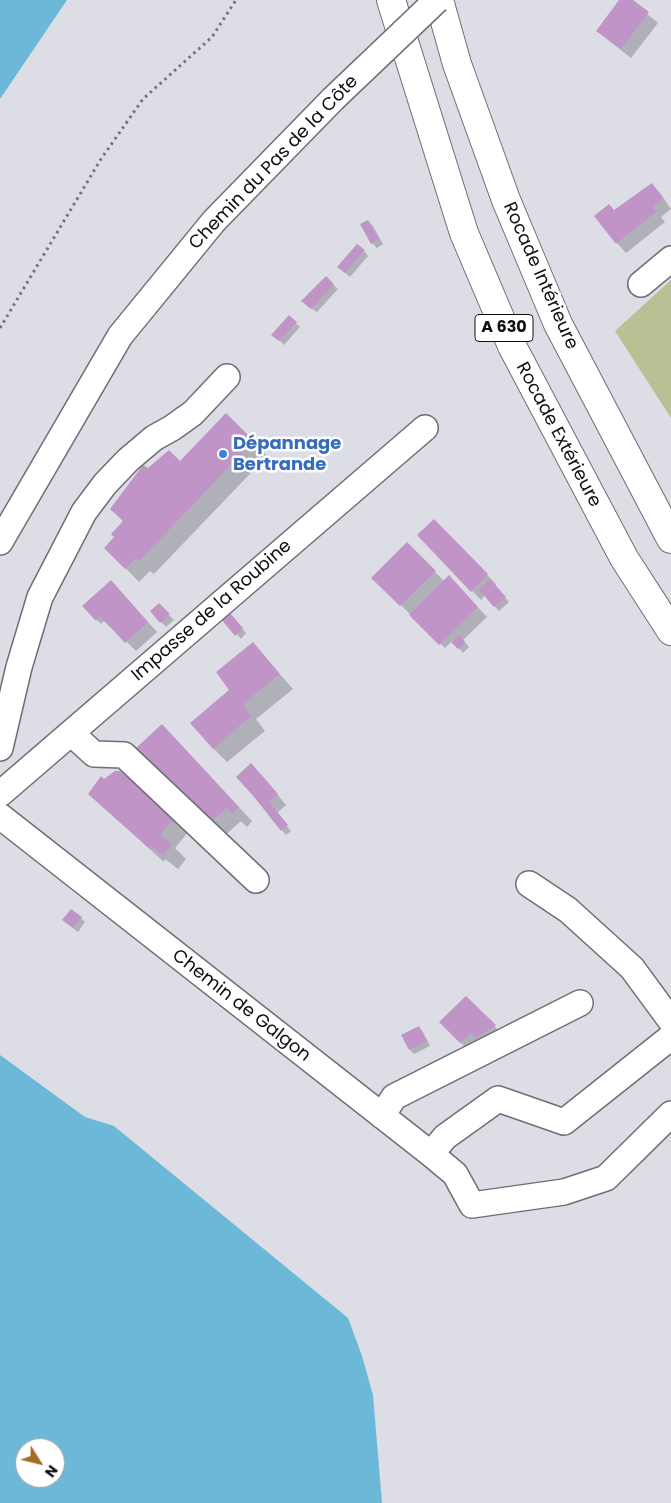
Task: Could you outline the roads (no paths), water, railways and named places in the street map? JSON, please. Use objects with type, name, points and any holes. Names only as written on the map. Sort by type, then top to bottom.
[{"type":"highway","name":"Rocade Extérieure","points":[[391,0],[464,233],[512,346],[624,558],[671,631]]},
{"type":"highway","name":"Rocade Intérieure","points":[[438,0],[457,64],[506,200],[558,324],[671,539]]},
{"type":"street","name":"Chemin du Pas de la Côte","points":[[0,542],[120,336],[214,221],[333,99],[438,0]]},
{"type":"street","points":[[641,284],[671,259]]},
{"type":"street","points":[[0,748],[19,667],[40,597],[84,512],[105,484],[128,460],[154,438],[172,428],[192,413],[226,377]]},
{"type":"street","name":"Impasse de la Roubine","points":[[0,794],[425,428]]},
{"type":"street","points":[[71,733],[94,754],[124,756],[256,880]]},
{"type":"street","name":"Chemin de Galgon","points":[[0,816],[431,1154],[455,1174],[472,1205],[564,1192],[606,1178],[671,1114]]},
{"type":"street","points":[[529,884],[568,910],[632,968],[671,1021]]},
{"type":"street","points":[[382,1116],[394,1097],[580,1003]]},
{"type":"street","points":[[431,1154],[445,1137],[498,1098],[564,1122],[671,1037]]},
{"type":"water","points":[[0,0],[67,0],[0,99]]},
{"type":"water","points":[[0,1055],[85,1117],[114,1126],[348,1318],[362,1356],[373,1395],[382,1503],[0,1503]]},
{"type":"place","name":"Dépannage Bertrande","points":[[223,454]]}]
